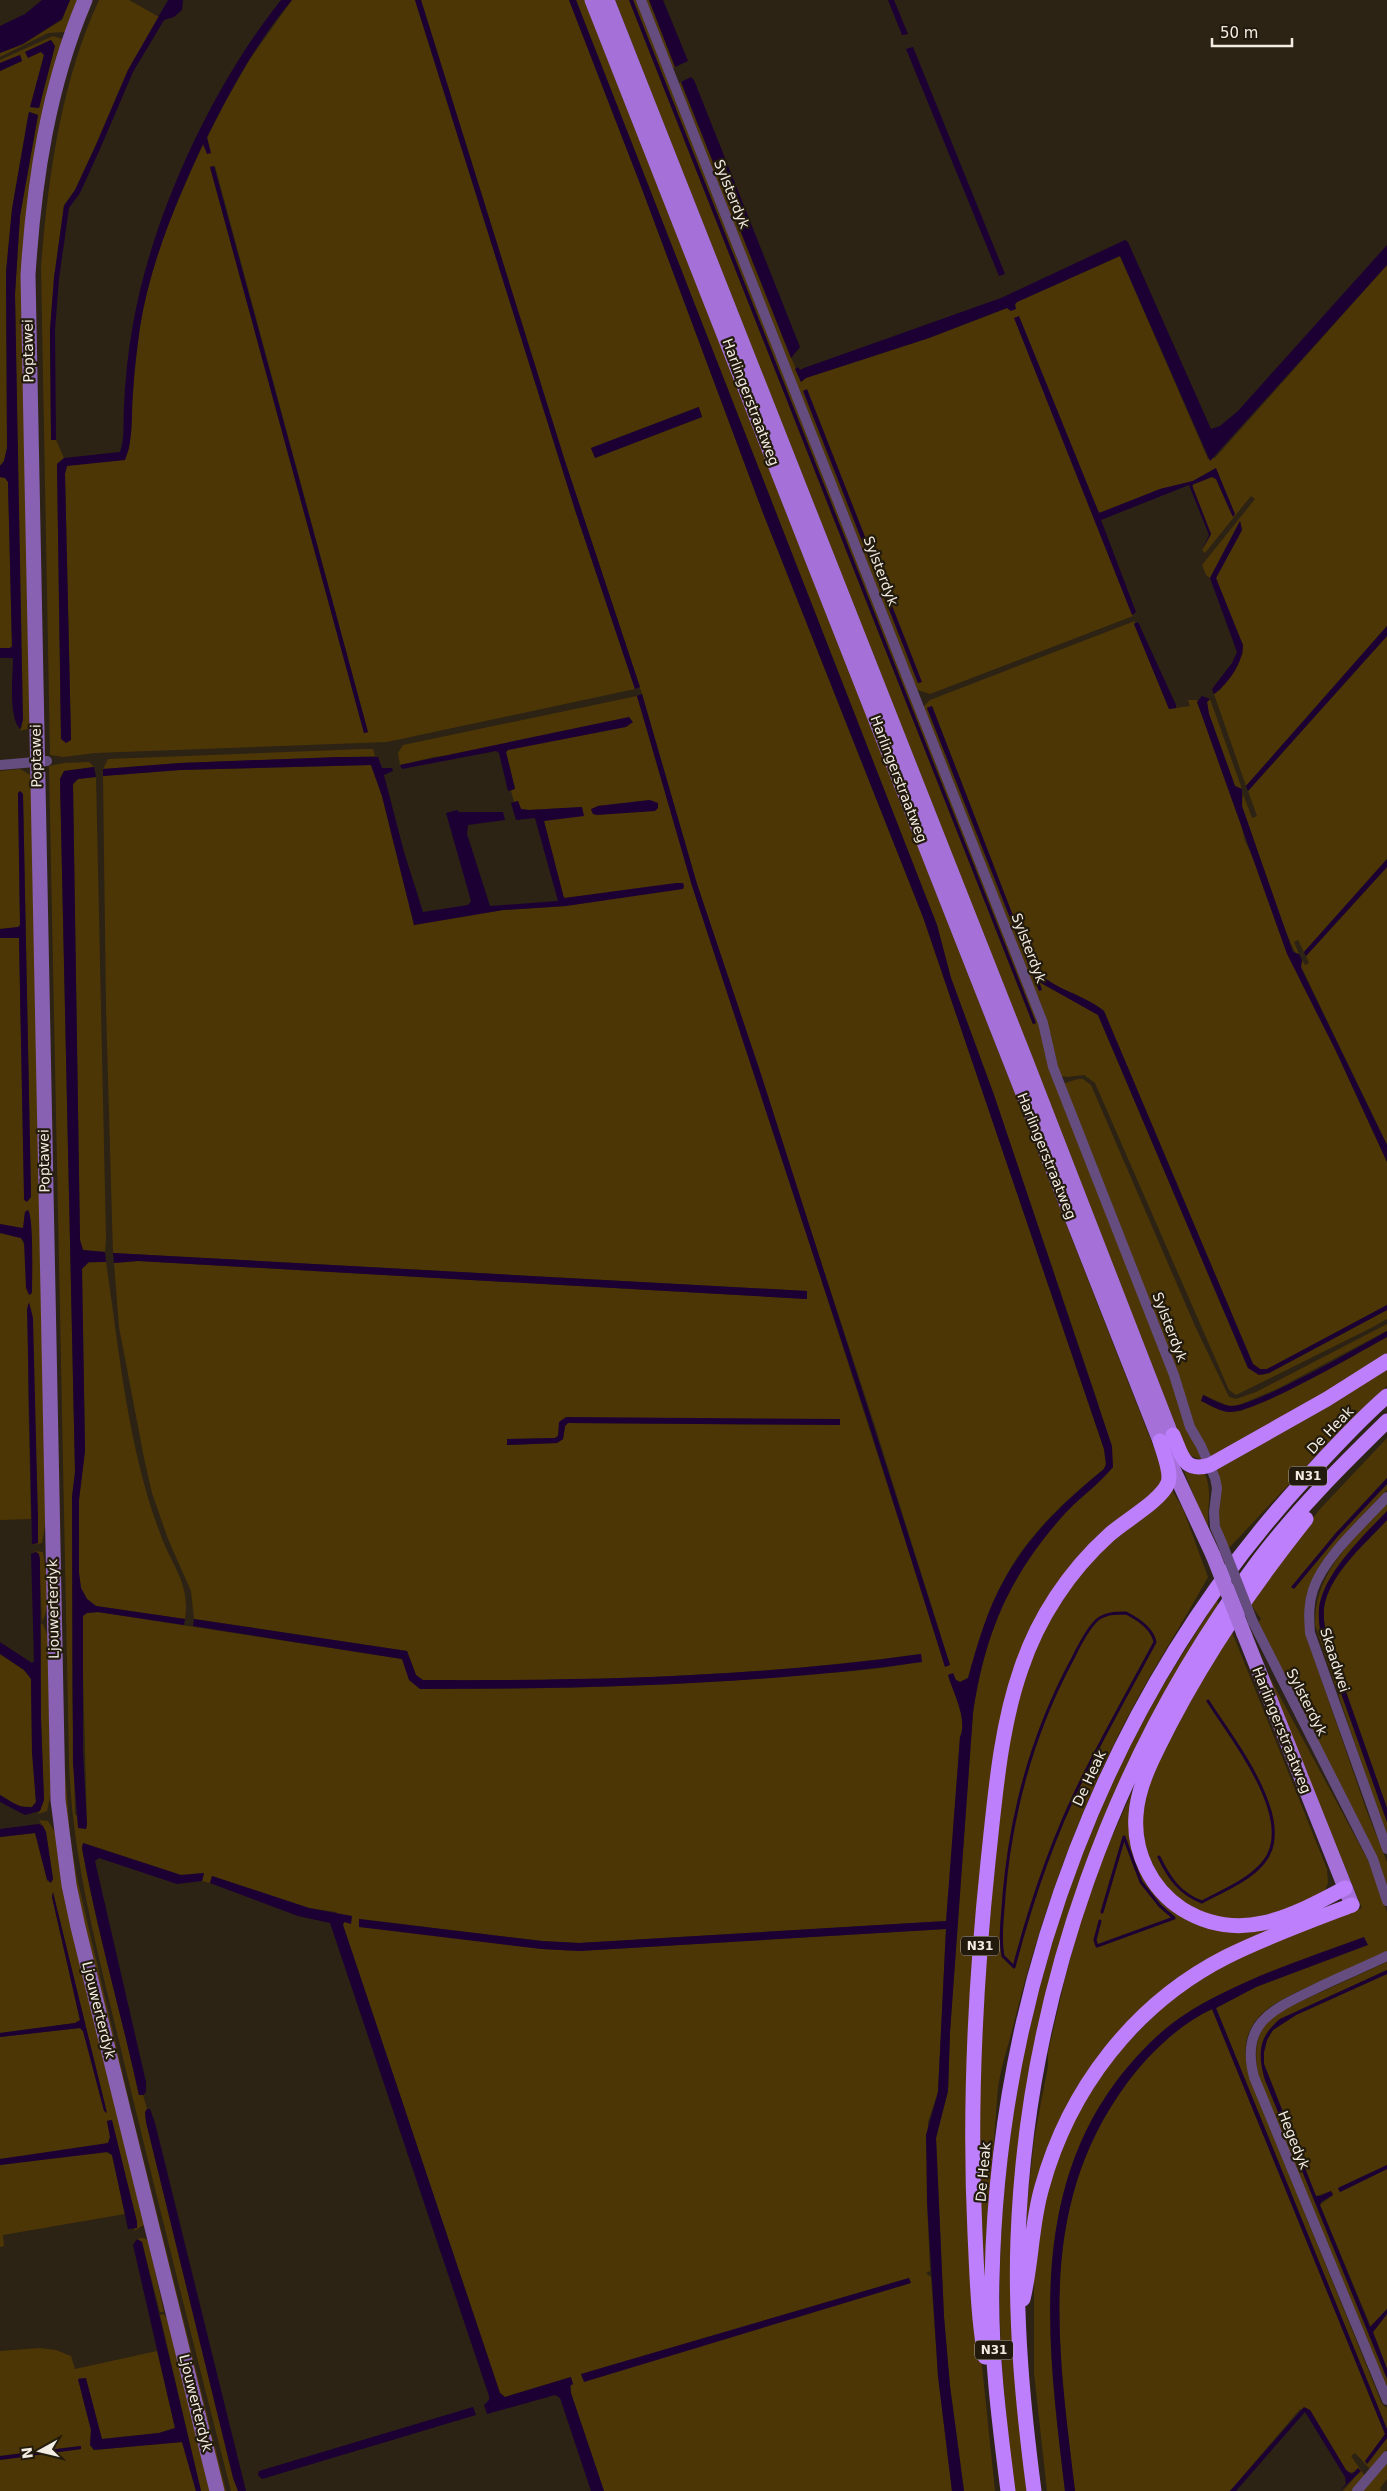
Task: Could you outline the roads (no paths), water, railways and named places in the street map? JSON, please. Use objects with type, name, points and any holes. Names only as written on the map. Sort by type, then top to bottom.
[{"type":"highway","points":[[1166,1438],[1190,1466],[1196,1468],[1210,1465],[1328,1399],[1387,1361]]},
{"type":"highway","name":"De Heak","points":[[1002,2446],[993,2337],[993,2253],[1000,2150],[1028,2003],[1051,1919],[1082,1831],[1119,1752],[1159,1677],[1196,1617],[1244,1548],[1328,1454],[1387,1396]]},
{"type":"highway","name":"N31","points":[[1345,1888],[1298,1913],[1279,1920],[1241,1926],[1220,1924],[1203,1919],[1166,1897],[1153,1882],[1141,1856],[1136,1833],[1136,1814],[1142,1788],[1158,1747],[1221,1634],[1263,1574],[1387,1421]]},
{"type":"highway","name":"N31","points":[[1034,2491],[1022,2400],[1018,2320],[1018,2245],[1026,2128],[1048,2015],[1076,1911],[1136,1760],[1212,1627],[1260,1559],[1321,1488],[1387,1421]]},
{"type":"highway","name":"N31","points":[[1008,2491],[1002,2446],[984,2351],[979,2309],[973,2128],[975,2034],[981,1932],[1003,1747],[1020,1670],[1044,1618],[1060,1591],[1090,1554],[1109,1535],[1160,1494],[1168,1484],[1170,1477],[1166,1438]]},
{"type":"highway","name":"N31","points":[[1018,2320],[1029,2274],[1039,2199],[1052,2154],[1081,2093],[1115,2046],[1158,2002],[1201,1971],[1226,1957],[1352,1905]]},
{"type":"main road","name":"Poptawei","points":[[52,1519],[42,761],[28,274],[34,200],[46,130],[67,45],[85,0]]},
{"type":"main road","name":"Harlingerstraatweg","points":[[592,0],[1166,1438],[1218,1549],[1352,1905]]},
{"type":"main road","name":"Harlingerstraatweg","points":[[607,0],[1166,1438]]},
{"type":"main road","name":"Ljouwerterdyk","points":[[52,1519],[58,1800],[69,1885],[217,2491]]},
{"type":"street","name":"Sylsterdyk","points":[[641,0],[1043,1022],[1053,1067],[1174,1375],[1190,1427],[1210,1465],[1217,1488],[1214,1512],[1218,1549]]},
{"type":"street","points":[[0,765],[42,761]]},
{"type":"street","name":"Skaadwei","points":[[1387,1497],[1326,1566],[1313,1590],[1309,1609],[1310,1633],[1387,1849]]},
{"type":"street","name":"Sylsterdyk","points":[[1248,1628],[1373,1859],[1387,1902]]},
{"type":"street","name":"Hegedyk","points":[[1387,1956],[1270,2012],[1256,2030],[1250,2051],[1254,2077],[1387,2400]]},
{"type":"street","points":[[1358,2491],[1387,2456]]},
{"type":"waterway","points":[[1126,1613],[1148,1628],[1155,1642],[1092,1760],[1052,1846],[1035,1894],[1014,1967],[1003,1956],[1002,1949],[1001,1934],[1004,1895],[1007,1864],[1018,1803],[1035,1744],[1059,1686],[1090,1628],[1097,1620],[1104,1616],[1126,1613]]},
{"type":"waterway","points":[[1159,1857],[1167,1872],[1181,1890],[1202,1902],[1250,1875],[1263,1863],[1272,1845],[1273,1825],[1258,1780],[1208,1701]]},
{"type":"waterway","points":[[1102,1912],[1124,1837],[1141,1882],[1160,1906],[1174,1918]]},
{"type":"waterway","points":[[1100,1921],[1095,1940],[1097,1946],[1174,1918]]}]
